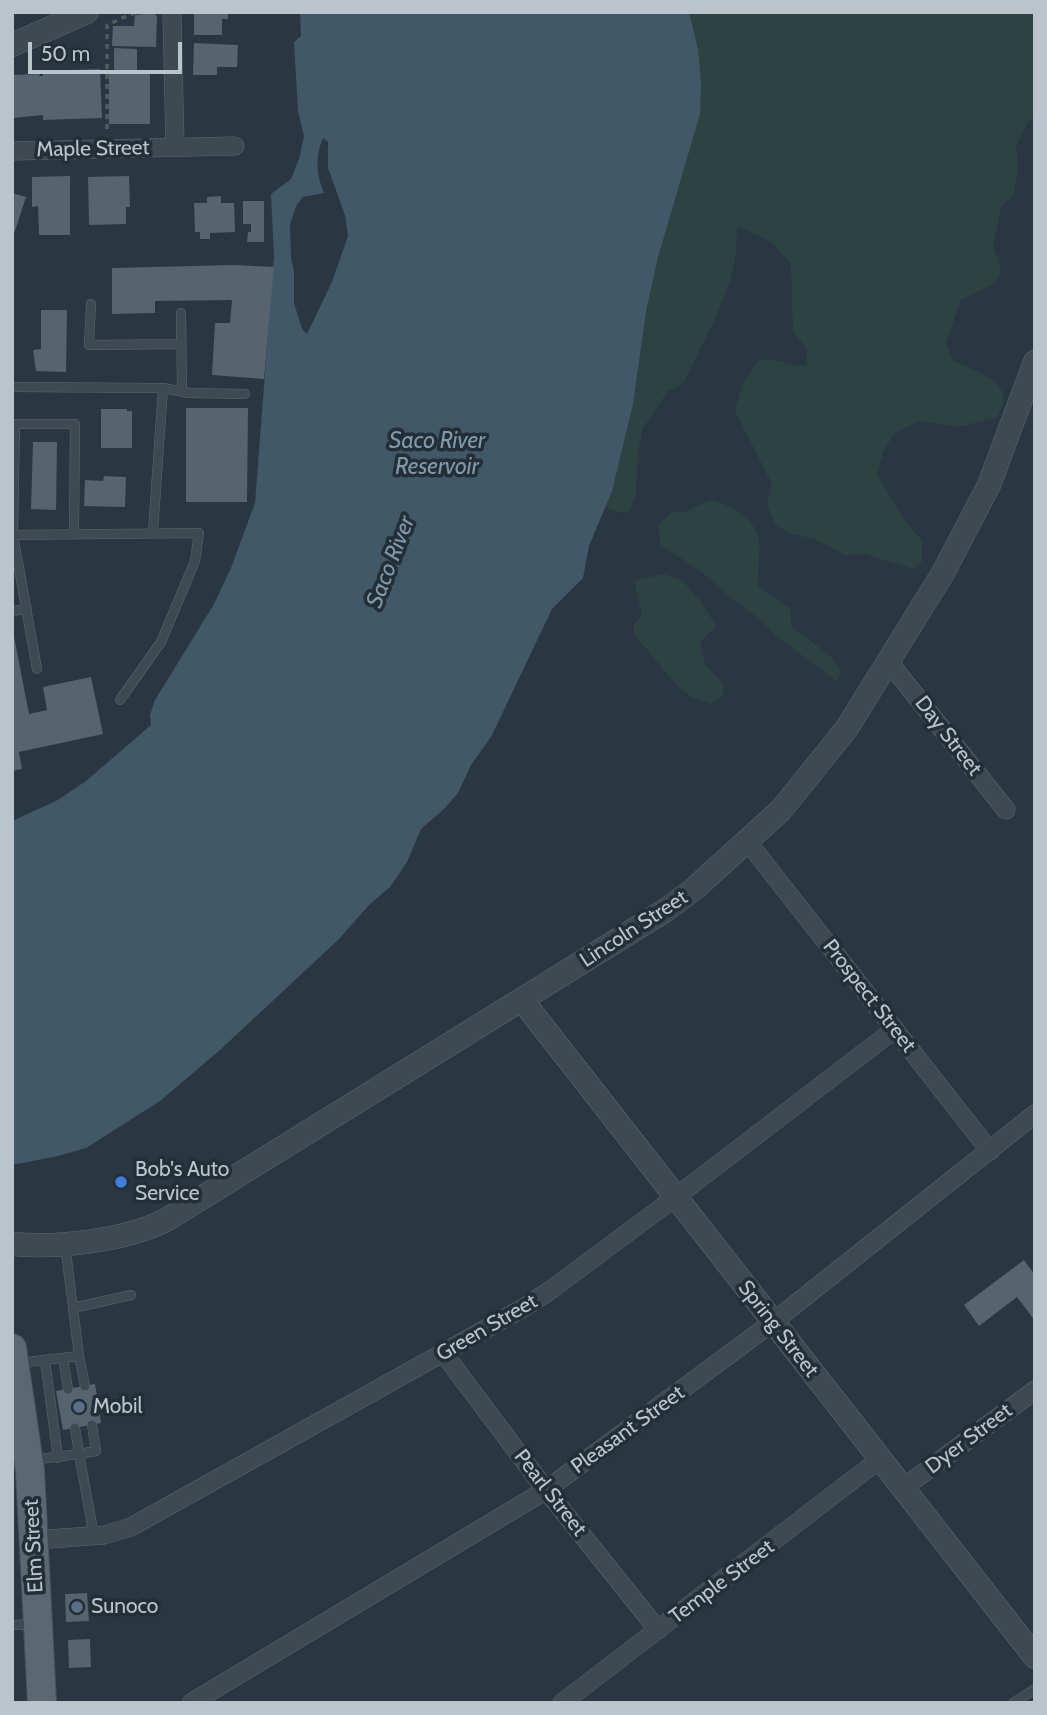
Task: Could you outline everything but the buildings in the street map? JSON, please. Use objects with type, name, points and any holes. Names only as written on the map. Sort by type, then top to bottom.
[{"type":"main road","name":"Elm Street","points":[[14,1356],[29,1460],[22,1500],[34,1540],[25,1624],[42,1703]]},
{"type":"street","points":[[12,46],[87,12]]},
{"type":"street","name":"Maple Street","points":[[172,12],[175,147]]},
{"type":"street","name":"Maple Street","points":[[12,151],[235,146]]},
{"type":"street","name":"Lincoln Street","points":[[12,1244],[103,1240],[132,1234],[166,1220],[523,1000],[694,889],[781,810],[830,750],[889,662],[943,572],[989,485],[1035,362]]},
{"type":"street","name":"Day Street","points":[[889,662],[1006,810]]},
{"type":"street","name":"Prospect Street","points":[[747,841],[990,1150]]},
{"type":"street","name":"Spring Street","points":[[523,1000],[1035,1657]]},
{"type":"street","name":"Green Street","points":[[34,1540],[94,1536],[131,1527],[538,1299],[895,1029]]},
{"type":"street","name":"Pleasant Street","points":[[191,1703],[546,1490],[773,1322],[1035,1114]]},
{"type":"street","name":"Pearl Street","points":[[444,1354],[546,1490],[658,1630]]},
{"type":"street","name":"Dyer Street","points":[[903,1488],[1035,1390]]},
{"type":"street","name":"Temple Street","points":[[562,1703],[880,1459]]},
{"type":"lane","points":[[91,304],[89,345],[181,344]]},
{"type":"lane","points":[[181,313],[182,391]]},
{"type":"lane","points":[[12,387],[163,388],[245,394]]},
{"type":"lane","points":[[153,532],[163,388]]},
{"type":"lane","points":[[37,669],[13,534],[15,424],[75,424],[74,534]]},
{"type":"lane","points":[[13,534],[198,533],[195,561],[162,642],[120,700]]},
{"type":"lane","points":[[12,611],[27,609]]},
{"type":"lane","points":[[65,1242],[85,1386]]},
{"type":"lane","points":[[73,1308],[131,1295]]},
{"type":"lane","points":[[14,1356],[45,1360],[79,1356]]},
{"type":"lane","points":[[63,1358],[68,1389]]},
{"type":"lane","points":[[45,1360],[58,1458]]},
{"type":"lane","points":[[29,1460],[96,1451],[92,1425]]},
{"type":"lane","points":[[75,1428],[94,1536]]},
{"type":"lane","points":[[1013,1703],[1035,1689]]},
{"type":"path","points":[[107,149],[107,25],[136,12]]},
{"type":"green space","points":[[671,12],[1035,12],[1035,117],[1027,123],[1016,147],[1018,169],[1014,194],[1001,208],[993,245],[1001,271],[995,283],[961,300],[946,343],[953,361],[993,381],[1003,393],[1004,401],[998,417],[959,427],[919,421],[895,433],[884,450],[877,474],[904,520],[922,540],[922,561],[914,569],[864,554],[845,555],[817,540],[790,533],[775,525],[767,505],[772,484],[735,411],[742,385],[757,362],[770,360],[806,366],[807,349],[793,331],[791,264],[771,242],[737,226],[736,255],[730,281],[716,317],[683,384],[668,391],[643,428],[638,451],[636,494],[629,513],[610,510],[593,491]]},
{"type":"green space","points":[[709,500],[738,512],[755,528],[760,546],[758,586],[790,608],[792,627],[830,656],[841,670],[837,681],[776,636],[760,619],[703,573],[661,545],[658,526],[671,512],[685,512]]},
{"type":"green space","points":[[664,574],[683,581],[716,626],[700,642],[705,664],[724,685],[722,697],[711,704],[692,697],[677,686],[634,634],[634,624],[642,616],[634,581]]},
{"type":"water","name":"Saco River Reservoir","points":[[300,12],[689,12],[698,49],[700,114],[658,257],[646,311],[633,404],[612,491],[589,546],[583,578],[552,609],[491,737],[471,765],[458,793],[421,829],[407,862],[390,887],[369,905],[339,939],[220,1050],[160,1101],[86,1148],[12,1165],[12,821],[56,801],[86,781],[151,725],[150,715],[155,700],[214,604],[231,568],[255,503],[274,256],[271,194],[291,179],[304,136],[298,111],[294,42],[301,36]],"holes":[[[323,138],[328,142],[328,168],[345,215],[348,236],[332,282],[307,334],[302,329],[294,303],[290,225],[296,206],[303,197],[324,193],[319,179],[318,159]]]},
{"type":"place","name":"Bob's Auto Service","points":[[121,1182]]},
{"type":"place","name":"Mobil","points":[[79,1407]]},
{"type":"place","name":"Sunoco","points":[[77,1607]]},
{"type":"water label","name":"Saco River","points":[[391,562]]}]
